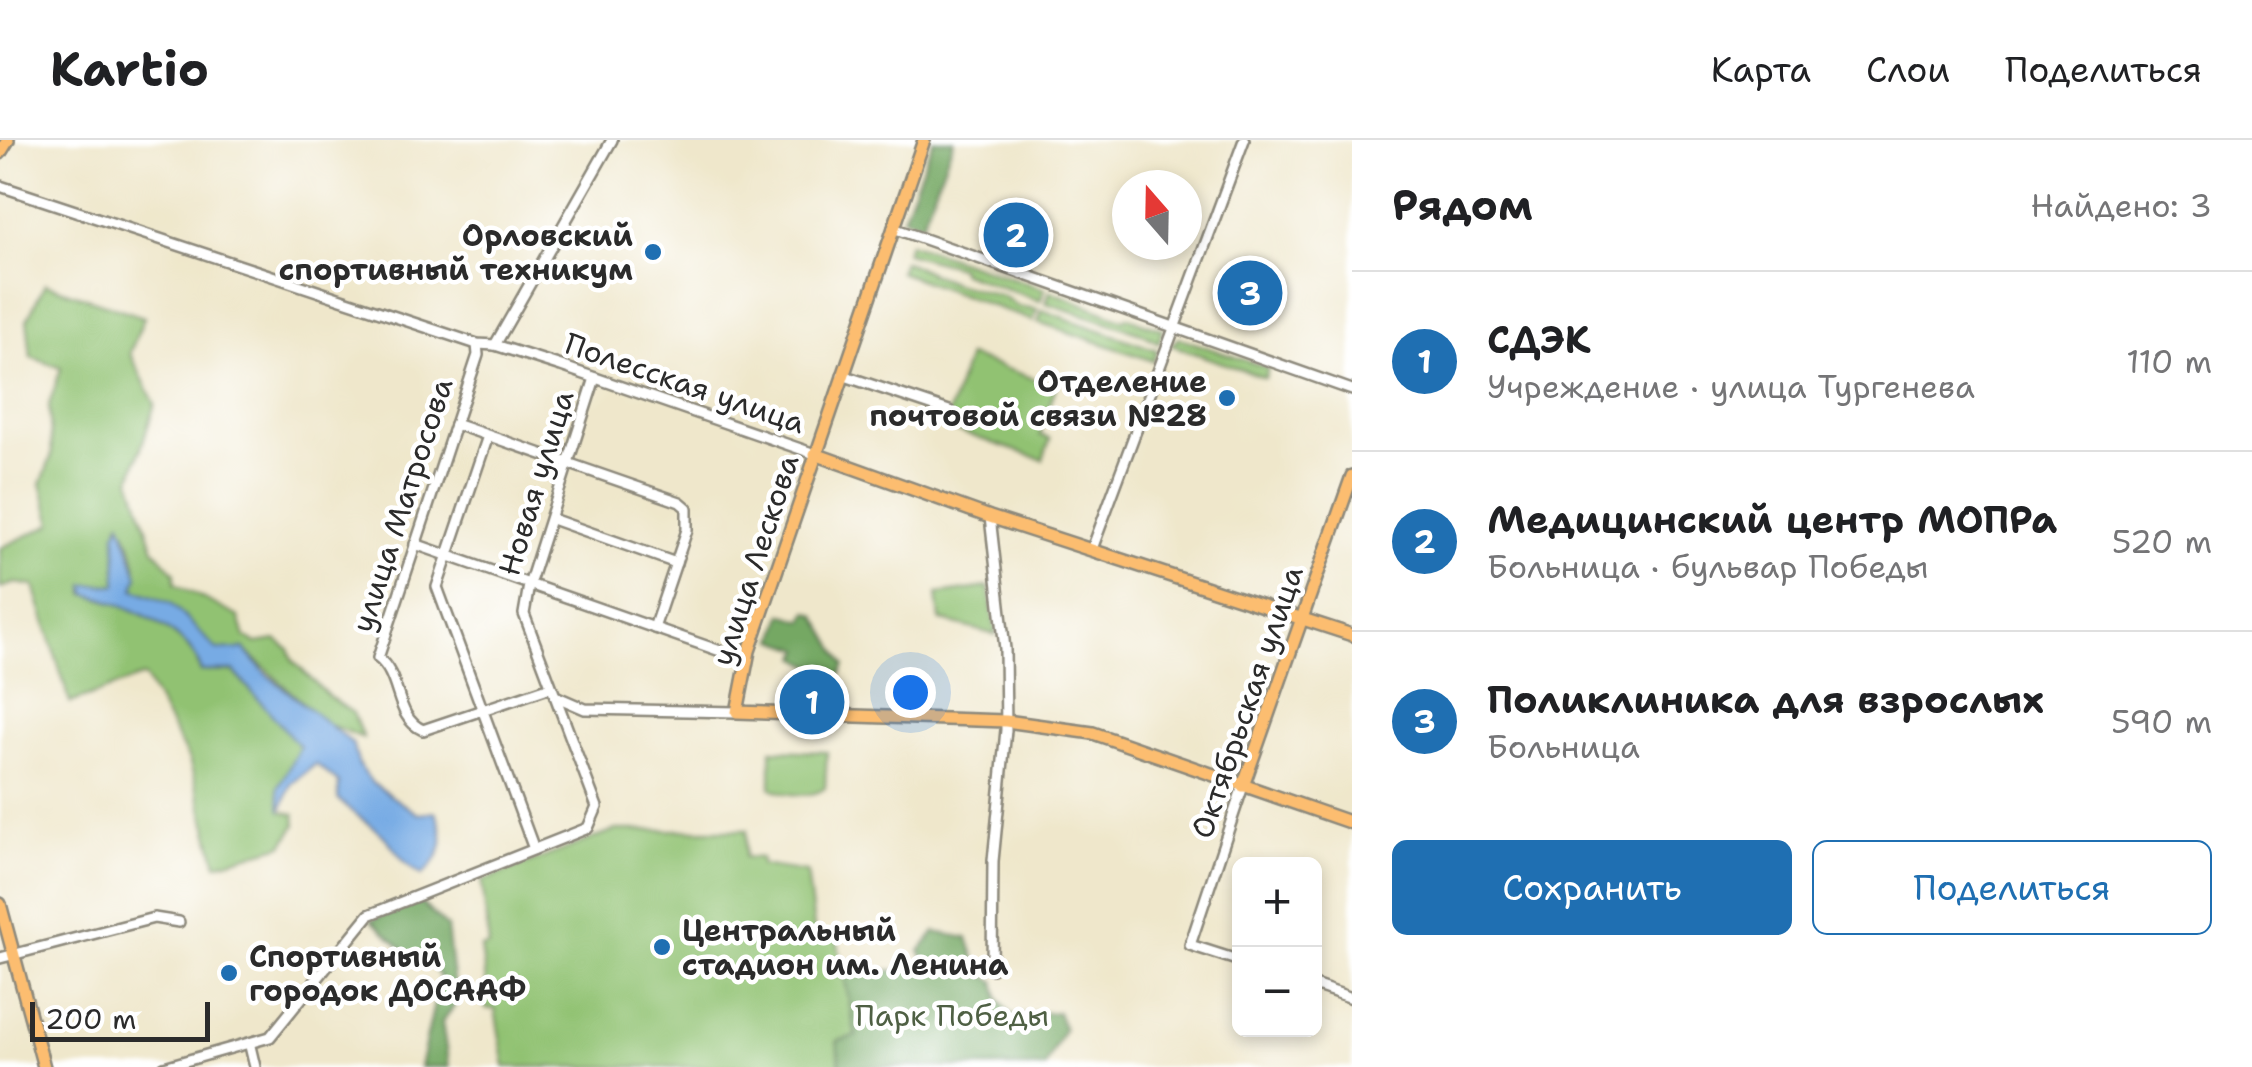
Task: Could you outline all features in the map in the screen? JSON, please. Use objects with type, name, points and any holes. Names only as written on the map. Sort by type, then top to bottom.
[{"type":"main road","points":[[0,153],[8,140]]},
{"type":"main road","name":"улица Лескова","points":[[737,712],[746,660],[924,140]]},
{"type":"main road","name":"Полесская улица","points":[[815,454],[990,517],[1352,635]]},
{"type":"main road","name":"Октябрьская улица","points":[[1243,786],[1352,476]]},
{"type":"main road","points":[[737,712],[1006,721],[1092,733],[1352,823]]},
{"type":"main road","points":[[0,904],[6,957],[44,1067]]},
{"type":"street","points":[[495,345],[612,140]]},
{"type":"street","points":[[1092,549],[1157,366],[1177,329],[1244,140]]},
{"type":"street","name":"Полесская улица","points":[[0,186],[477,344],[495,345],[815,454]]},
{"type":"street","points":[[894,228],[1352,390]]},
{"type":"street","name":"улица Матросова","points":[[477,344],[456,424],[378,658],[387,665],[407,718],[418,728],[430,730],[480,710]]},
{"type":"street","points":[[842,375],[950,412]]},
{"type":"street","name":"Новая улица","points":[[534,849],[588,828],[597,806],[524,614],[529,585],[595,378]]},
{"type":"street","points":[[456,424],[680,502],[688,522],[654,628]]},
{"type":"street","points":[[164,1067],[187,1064],[270,1037],[364,918],[534,849],[436,588],[488,436]]},
{"type":"street","points":[[990,517],[1004,649],[1006,721],[993,861],[992,970]]},
{"type":"street","points":[[552,520],[676,563]]},
{"type":"street","points":[[415,544],[746,660]]},
{"type":"street","points":[[480,710],[551,691],[585,709],[737,712]]},
{"type":"street","points":[[570,733],[574,719],[585,709]]},
{"type":"street","name":"Октябрьская улица","points":[[1232,958],[1190,945],[1243,786]]},
{"type":"street","points":[[6,957],[140,921],[175,922]]},
{"type":"street","points":[[1322,989],[1352,998]]},
{"type":"street","points":[[250,1046],[255,1067]]},
{"type":"green space","points":[[933,140],[954,140],[922,224],[903,217]]},
{"type":"green space","points":[[909,243],[1045,289],[1040,301],[962,273],[959,267],[905,253]]},
{"type":"green space","points":[[903,261],[954,283],[1003,296],[1017,306],[1037,309],[1033,321],[899,272]]},
{"type":"green space","points":[[45,284],[144,317],[130,353],[155,404],[131,479],[154,549],[175,573],[175,584],[239,617],[245,637],[256,643],[276,640],[289,649],[293,661],[328,696],[353,713],[363,738],[325,723],[244,649],[217,650],[171,603],[134,589],[136,563],[120,522],[116,533],[117,585],[85,585],[85,594],[135,612],[170,632],[195,657],[200,671],[234,672],[301,747],[278,788],[281,811],[295,814],[296,825],[283,845],[217,864],[189,760],[144,676],[70,703],[34,586],[16,583],[0,588],[0,548],[52,524],[41,484],[52,455],[49,405],[61,368],[31,357],[27,320]]},
{"type":"green space","points":[[1050,291],[1124,320],[1127,317],[1162,329],[1159,343],[1141,333],[1046,303]]},
{"type":"green space","points":[[1042,310],[1157,350],[1153,361],[1038,322]]},
{"type":"green space","points":[[1179,338],[1268,368],[1265,378],[1171,345]]},
{"type":"green space","points":[[968,356],[1056,386],[1040,435],[1050,439],[1043,460],[944,427]]},
{"type":"green space","points":[[989,587],[996,635],[940,620],[937,594]]},
{"type":"green space","points":[[808,612],[816,615],[845,665],[838,680],[798,658],[801,649],[775,640],[783,614],[804,621]]},
{"type":"green space","points":[[771,750],[827,752],[825,788],[799,795],[771,788]]},
{"type":"green space","name":"Центральный стадион им. Ленина","points":[[615,830],[747,830],[745,857],[761,858],[761,865],[807,872],[815,934],[836,933],[856,1037],[840,1055],[840,1067],[505,1067],[495,1009],[486,1009],[484,998],[488,997],[481,948],[489,946],[482,881]]},
{"type":"green space","points":[[420,902],[447,927],[456,1004],[442,1022],[449,1067],[420,1067],[440,977],[428,959],[414,959],[371,920]]},
{"type":"green space","name":"Парк Победы","points":[[935,932],[968,938],[980,973],[995,981],[999,999],[1011,1015],[1058,1012],[1064,1029],[1045,1067],[840,1067],[837,1041],[856,1036],[843,970],[929,971],[920,951]]},
{"type":"water","points":[[121,522],[138,576],[134,589],[171,603],[217,650],[244,649],[266,674],[352,743],[359,765],[372,783],[418,814],[435,812],[442,830],[442,846],[422,875],[406,863],[383,835],[338,799],[339,783],[316,764],[291,784],[281,811],[278,788],[300,747],[234,671],[201,671],[196,657],[171,631],[136,611],[86,594],[85,585],[117,585],[116,533]]},
{"type":"place","name":"Медицинский центр МОПРа","points":[[1016,235]]},
{"type":"place","name":"Орловский спортивный техникум","points":[[653,252]]},
{"type":"place","name":"Поликлиника для взрослых","points":[[1250,293]]},
{"type":"place","name":"Отделение почтовой связи №28","points":[[1227,398]]},
{"type":"place","name":"СДЭК","points":[[812,702]]},
{"type":"place","name":"Центральный стадион им. Ленина","points":[[662,947]]},
{"type":"place","name":"Спортивный городок ДОСААФ","points":[[229,973]]}]
